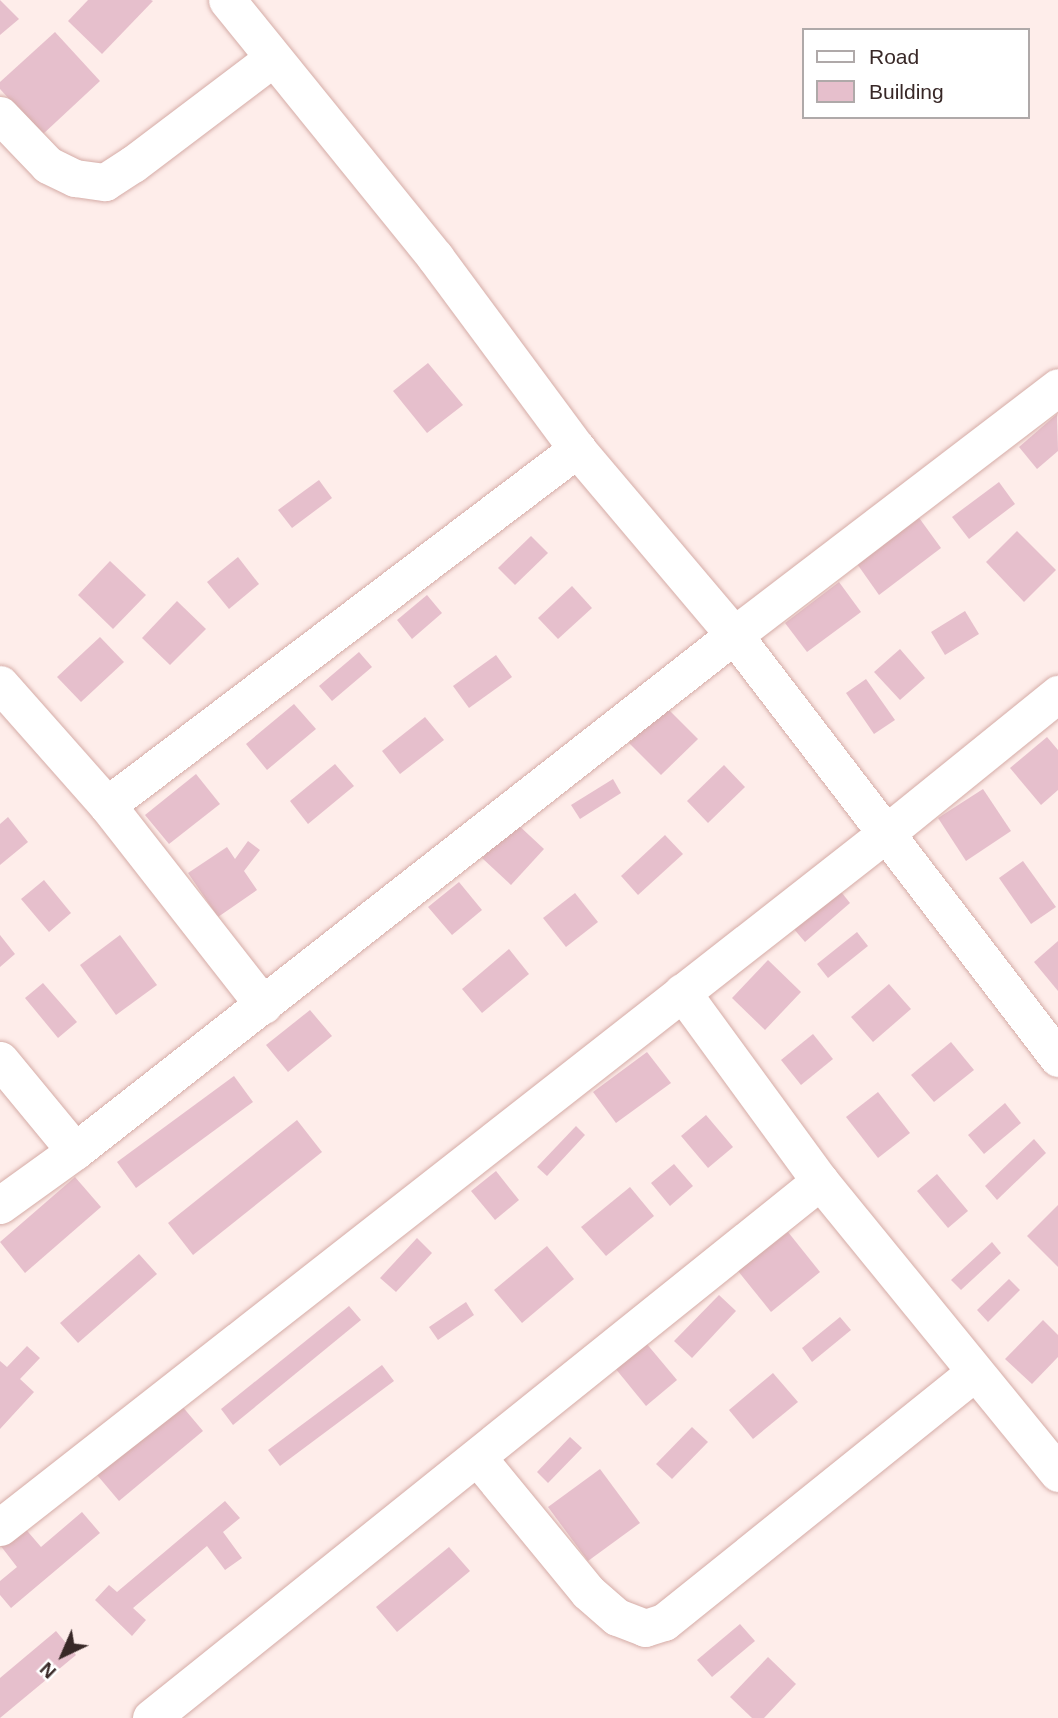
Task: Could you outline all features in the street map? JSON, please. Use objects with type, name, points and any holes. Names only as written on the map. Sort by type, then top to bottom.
[{"type":"street","points":[[227,0],[435,257],[577,449],[734,635],[1058,1058]]},
{"type":"street","points":[[0,115],[48,165],[75,178],[105,182],[133,164],[272,58]]},
{"type":"street","points":[[0,1205],[75,1151],[734,635],[1058,387]]},
{"type":"street","points":[[107,805],[577,449]]},
{"type":"street","points":[[0,684],[107,805],[263,1005]]},
{"type":"street","points":[[0,1527],[885,834],[1058,694]]},
{"type":"street","points":[[682,992],[820,1181],[1058,1473]]},
{"type":"street","points":[[0,1060],[75,1151]]},
{"type":"street","points":[[151,1718],[820,1181]]},
{"type":"street","points":[[478,1458],[588,1592],[617,1617],[645,1628],[664,1622],[975,1372]]},
{"type":"building","points":[[0,0],[19,19],[0,35]]},
{"type":"building","points":[[88,0],[153,1],[102,54],[68,21]]},
{"type":"building","points":[[55,32],[100,81],[42,135],[0,89],[0,82]]},
{"type":"building","points":[[428,363],[463,405],[427,433],[393,391]]},
{"type":"building","points":[[1057,414],[1058,451],[1037,469],[1019,447]]},
{"type":"building","points":[[319,480],[332,498],[292,528],[278,510]]},
{"type":"building","points":[[999,482],[1015,504],[969,539],[952,517]]},
{"type":"building","points":[[917,515],[941,548],[879,595],[855,561]]},
{"type":"building","points":[[1017,531],[1056,570],[1024,602],[986,562]]},
{"type":"building","points":[[531,536],[548,553],[515,585],[498,568]]},
{"type":"building","points":[[238,557],[259,584],[229,609],[207,582]]},
{"type":"building","points":[[110,561],[146,595],[113,629],[78,595]]},
{"type":"building","points":[[839,582],[861,612],[807,652],[785,623]]},
{"type":"building","points":[[572,586],[592,608],[558,639],[538,618]]},
{"type":"building","points":[[427,595],[442,613],[412,639],[397,620]]},
{"type":"building","points":[[177,601],[206,629],[170,665],[142,638]]},
{"type":"building","points":[[965,611],[979,634],[945,655],[931,632]]},
{"type":"building","points":[[100,637],[124,662],[81,702],[57,677]]},
{"type":"building","points":[[900,649],[925,678],[900,700],[874,672]]},
{"type":"building","points":[[359,652],[372,667],[332,701],[319,686]]},
{"type":"building","points":[[496,655],[512,677],[469,708],[453,686]]},
{"type":"building","points":[[866,679],[895,720],[874,734],[846,693]]},
{"type":"building","points":[[294,704],[316,729],[267,770],[246,744]]},
{"type":"building","points":[[666,707],[698,739],[661,775],[629,743]]},
{"type":"building","points":[[425,717],[444,740],[400,774],[382,751]]},
{"type":"building","points":[[1047,737],[1058,750],[1058,790],[1041,805],[1010,768]]},
{"type":"building","points":[[335,764],[354,786],[308,824],[290,801]]},
{"type":"building","points":[[724,765],[745,787],[708,823],[687,801]]},
{"type":"building","points":[[196,774],[220,804],[169,844],[145,815]]},
{"type":"building","points":[[613,779],[621,793],[580,819],[571,805]]},
{"type":"building","points":[[983,789],[1011,831],[966,861],[938,818]]},
{"type":"building","points":[[8,817],[28,842],[0,865],[0,824]]},
{"type":"building","points":[[515,822],[544,849],[511,885],[482,858]]},
{"type":"building","points":[[665,835],[683,854],[638,895],[621,876]]},
{"type":"building","points":[[248,841],[260,850],[244,871],[257,890],[218,917],[188,873],[227,847],[235,859]]},
{"type":"building","points":[[1023,861],[1056,907],[1031,924],[999,878]]},
{"type":"building","points":[[44,880],[71,913],[49,932],[21,899]]},
{"type":"building","points":[[459,882],[482,910],[452,935],[428,907]]},
{"type":"building","points":[[838,888],[850,903],[805,942],[793,928]]},
{"type":"building","points":[[575,893],[598,922],[566,947],[543,918]]},
{"type":"building","points":[[857,932],[868,946],[828,978],[817,964]]},
{"type":"building","points":[[0,935],[15,954],[0,967]]},
{"type":"building","points":[[120,935],[157,985],[116,1015],[80,965]]},
{"type":"building","points":[[1058,941],[1058,991],[1034,962]]},
{"type":"building","points":[[509,949],[529,974],[482,1013],[462,989]]},
{"type":"building","points":[[768,960],[801,992],[765,1030],[732,998]]},
{"type":"building","points":[[43,983],[77,1022],[58,1038],[25,998]]},
{"type":"building","points":[[889,984],[911,1009],[873,1042],[851,1017]]},
{"type":"building","points":[[310,1010],[332,1036],[288,1072],[266,1045]]},
{"type":"building","points":[[813,1034],[833,1059],[801,1085],[781,1060]]},
{"type":"building","points":[[951,1042],[974,1070],[934,1102],[911,1075]]},
{"type":"building","points":[[647,1052],[671,1083],[616,1123],[593,1092]]},
{"type":"building","points":[[234,1076],[253,1102],[136,1188],[117,1162]]},
{"type":"building","points":[[878,1092],[910,1133],[878,1158],[846,1117]]},
{"type":"building","points":[[1005,1103],[1021,1123],[984,1154],[968,1135]]},
{"type":"building","points":[[706,1115],[733,1147],[708,1168],[681,1136]]},
{"type":"building","points":[[297,1120],[322,1152],[193,1255],[168,1223]]},
{"type":"building","points":[[576,1126],[585,1135],[547,1176],[537,1167]]},
{"type":"building","points":[[1034,1139],[1046,1153],[997,1200],[985,1186]]},
{"type":"building","points":[[674,1164],[693,1186],[670,1206],[651,1183]]},
{"type":"building","points":[[496,1171],[519,1200],[495,1220],[471,1191]]},
{"type":"building","points":[[937,1174],[968,1211],[948,1228],[917,1191]]},
{"type":"building","points":[[75,1177],[101,1207],[25,1273],[0,1242]]},
{"type":"building","points":[[630,1187],[654,1216],[606,1256],[581,1227]]},
{"type":"building","points":[[1058,1205],[1058,1267],[1027,1236]]},
{"type":"building","points":[[788,1232],[820,1272],[771,1312],[738,1271]]},
{"type":"building","points":[[417,1238],[432,1253],[396,1292],[380,1278]]},
{"type":"building","points":[[992,1242],[1001,1253],[961,1290],[951,1280]]},
{"type":"building","points":[[547,1246],[574,1279],[522,1323],[494,1290]]},
{"type":"building","points":[[139,1254],[157,1274],[78,1343],[60,1323]]},
{"type":"building","points":[[1009,1279],[1020,1290],[988,1322],[977,1310]]},
{"type":"building","points":[[719,1295],[736,1311],[692,1358],[674,1341]]},
{"type":"building","points":[[466,1302],[474,1315],[438,1340],[429,1327]]},
{"type":"building","points":[[349,1306],[361,1320],[233,1425],[221,1409]]},
{"type":"building","points":[[840,1317],[851,1330],[812,1362],[802,1348]]},
{"type":"building","points":[[1043,1320],[1058,1335],[1058,1357],[1032,1384],[1005,1359]]},
{"type":"building","points":[[646,1343],[677,1380],[646,1406],[615,1368]]},
{"type":"building","points":[[27,1346],[40,1358],[20,1379],[34,1392],[0,1429],[0,1361],[7,1367]]},
{"type":"building","points":[[382,1365],[394,1381],[280,1466],[268,1450]]},
{"type":"building","points":[[773,1373],[798,1402],[753,1439],[729,1410]]},
{"type":"building","points":[[176,1399],[203,1431],[119,1501],[92,1469]]},
{"type":"building","points":[[692,1427],[708,1442],[672,1479],[656,1464]]},
{"type":"building","points":[[570,1437],[582,1448],[548,1483],[537,1472]]},
{"type":"building","points":[[600,1469],[640,1523],[588,1561],[548,1507]]},
{"type":"building","points":[[225,1501],[240,1518],[223,1532],[242,1558],[225,1570],[207,1546],[133,1608],[146,1620],[132,1636],[95,1600],[109,1585],[117,1592]]},
{"type":"building","points":[[82,1512],[100,1533],[11,1608],[0,1595],[0,1581],[17,1567],[0,1545],[23,1526],[41,1547]]},
{"type":"building","points":[[449,1547],[470,1571],[397,1632],[376,1607]]},
{"type":"building","points":[[740,1624],[755,1641],[712,1677],[697,1660]]},
{"type":"building","points":[[56,1631],[76,1655],[0,1718],[0,1678]]},
{"type":"building","points":[[768,1657],[796,1684],[764,1718],[752,1718],[730,1697]]}]
